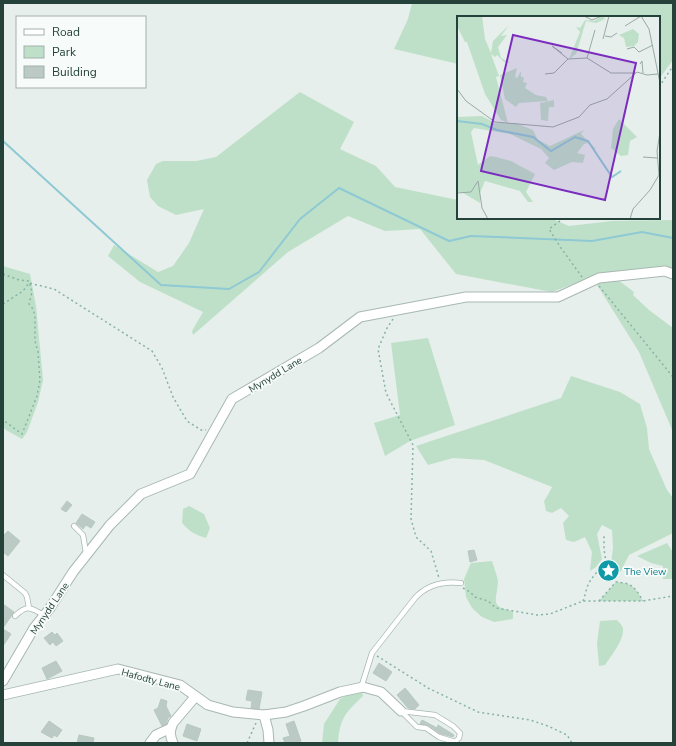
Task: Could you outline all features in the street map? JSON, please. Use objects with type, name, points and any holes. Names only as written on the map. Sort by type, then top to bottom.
[{"type":"street","name":"Mynydd Lane","points":[[3,681],[34,628],[73,572],[110,525],[141,494],[190,474],[232,399],[319,348],[360,317],[466,297],[558,297],[599,278],[665,272],[673,274]]},
{"type":"street","name":"Hafodty Lane","points":[[3,695],[118,669],[180,685],[208,705],[233,712],[261,715],[286,712],[340,692],[361,688],[373,689],[381,692],[401,711]]},
{"type":"street","points":[[173,743],[170,737],[173,723],[195,697]]},
{"type":"street","points":[[261,715],[268,730],[269,743]]},
{"type":"street","points":[[150,743],[156,735],[171,728]]},
{"type":"lane","points":[[74,526],[83,535],[86,555]]},
{"type":"lane","points":[[3,575],[25,593],[29,608]]},
{"type":"lane","points":[[361,688],[372,653],[422,590],[450,582],[460,583]]},
{"type":"lane","points":[[15,616],[23,609],[29,608],[44,615]]},
{"type":"lane","points":[[401,711],[435,715],[453,726],[460,733],[459,738],[455,742],[439,737],[426,728],[417,727],[401,711]]},
{"type":"path","points":[[660,86],[673,66]]},
{"type":"path","points":[[563,219],[549,229],[561,248],[673,377]]},
{"type":"path","points":[[3,274],[19,280],[54,289],[152,351],[162,368],[173,397],[187,421],[201,430],[215,430]]},
{"type":"path","points":[[3,304],[23,291],[30,283]]},
{"type":"path","points":[[3,420],[22,434],[37,396],[40,380],[38,352],[35,341],[35,316],[33,309],[29,304],[32,292],[30,283]]},
{"type":"path","points":[[400,310],[387,328],[378,349],[386,393],[413,445],[411,519],[416,537],[431,551],[440,584]]},
{"type":"path","points":[[583,601],[587,587],[595,573],[606,562],[604,534]]},
{"type":"path","points":[[599,601],[616,582],[626,582],[635,587],[643,601]]},
{"type":"path","points":[[460,583],[462,588],[470,592],[475,597],[488,600],[496,608],[538,615],[550,614],[583,601],[643,601],[673,596]]},
{"type":"path","points":[[372,653],[428,688],[478,712],[530,720],[567,735],[572,743]]},
{"type":"path","points":[[247,743],[261,715]]},
{"type":"green space","points":[[412,3],[673,3],[673,60],[660,78],[660,16],[457,16],[457,64],[394,49],[408,19]]},
{"type":"green space","points":[[300,92],[354,122],[340,149],[376,166],[395,187],[457,200],[457,219],[552,219],[569,226],[612,221],[673,220],[673,269],[665,267],[600,274],[552,292],[456,274],[420,229],[385,231],[348,216],[288,252],[193,335],[192,331],[203,312],[140,282],[108,256],[114,245],[158,272],[173,266],[189,243],[204,209],[176,215],[158,206],[150,197],[147,180],[156,164],[163,161],[196,161],[216,157]]},
{"type":"green space","points":[[3,266],[30,274],[36,306],[43,380],[38,402],[27,432],[22,439],[3,427]]},
{"type":"green space","points":[[614,277],[634,292],[633,295],[649,310],[673,328],[673,432],[639,352],[594,280]]},
{"type":"green space","points":[[428,338],[455,425],[410,441],[385,456],[374,423],[400,415],[391,343]]},
{"type":"green space","points":[[571,376],[620,392],[640,404],[647,428],[649,449],[667,490],[673,498],[673,533],[629,555],[621,571],[615,577],[611,563],[613,548],[612,530],[602,525],[597,534],[602,559],[596,567],[590,571],[592,552],[585,537],[574,542],[566,540],[563,523],[569,516],[561,508],[552,513],[546,511],[544,501],[552,487],[484,460],[453,458],[428,465],[416,446],[561,398]]},
{"type":"green space","points":[[189,506],[204,514],[210,528],[206,538],[192,532],[182,523],[183,509]]},
{"type":"green space","points":[[667,543],[673,552],[673,579],[663,579],[663,566],[651,563],[637,556]]},
{"type":"green space","points":[[492,561],[498,581],[496,603],[501,608],[513,611],[513,619],[494,622],[482,617],[472,608],[466,597],[464,579],[471,563]]},
{"type":"green space","points":[[616,582],[626,583],[632,587],[638,592],[643,601],[599,601]]},
{"type":"green space","points":[[617,620],[623,628],[621,639],[605,665],[599,666],[597,643],[600,621]]},
{"type":"green space","points":[[355,690],[362,692],[363,696],[344,716],[340,728],[338,743],[322,743],[324,724],[340,699]]},
{"type":"building","points":[[67,501],[72,505],[66,512],[61,509]]},
{"type":"building","points":[[82,514],[95,522],[91,528],[86,525],[83,529],[76,523]]},
{"type":"building","points":[[8,531],[20,541],[8,556],[3,552],[3,536]]},
{"type":"building","points":[[474,550],[477,560],[470,562],[468,551]]},
{"type":"building","points":[[3,604],[14,612],[3,628]]},
{"type":"building","points":[[3,629],[11,634],[3,646]]},
{"type":"building","points":[[52,632],[55,635],[57,633],[63,641],[56,646],[53,642],[50,645],[44,638]]},
{"type":"building","points":[[56,661],[62,671],[47,679],[42,668]]},
{"type":"building","points":[[379,663],[392,672],[386,681],[373,673]]},
{"type":"building","points":[[405,688],[419,705],[415,709],[408,708],[397,695]]},
{"type":"building","points":[[248,690],[262,692],[259,709],[251,708],[252,701],[246,700]]},
{"type":"building","points":[[161,699],[167,701],[166,706],[171,716],[168,718],[166,724],[162,726],[154,710],[158,708]]},
{"type":"building","points":[[422,720],[437,728],[438,725],[454,735],[453,737],[441,734],[428,725],[420,724]]},
{"type":"building","points":[[49,721],[62,730],[57,737],[54,735],[52,738],[41,732]]},
{"type":"building","points":[[294,721],[301,741],[295,743],[285,743],[283,738],[290,736],[286,724]]},
{"type":"building","points":[[187,724],[201,729],[197,741],[183,736]]},
{"type":"building","points":[[79,735],[94,738],[93,743],[77,743]]},
{"type":"waterway","points":[[3,141],[161,285],[229,289],[259,272],[300,219],[339,188],[449,241],[471,236],[592,241],[642,232],[673,238]]},
{"type":"place","name":"The View","points":[[609,571]]}]
